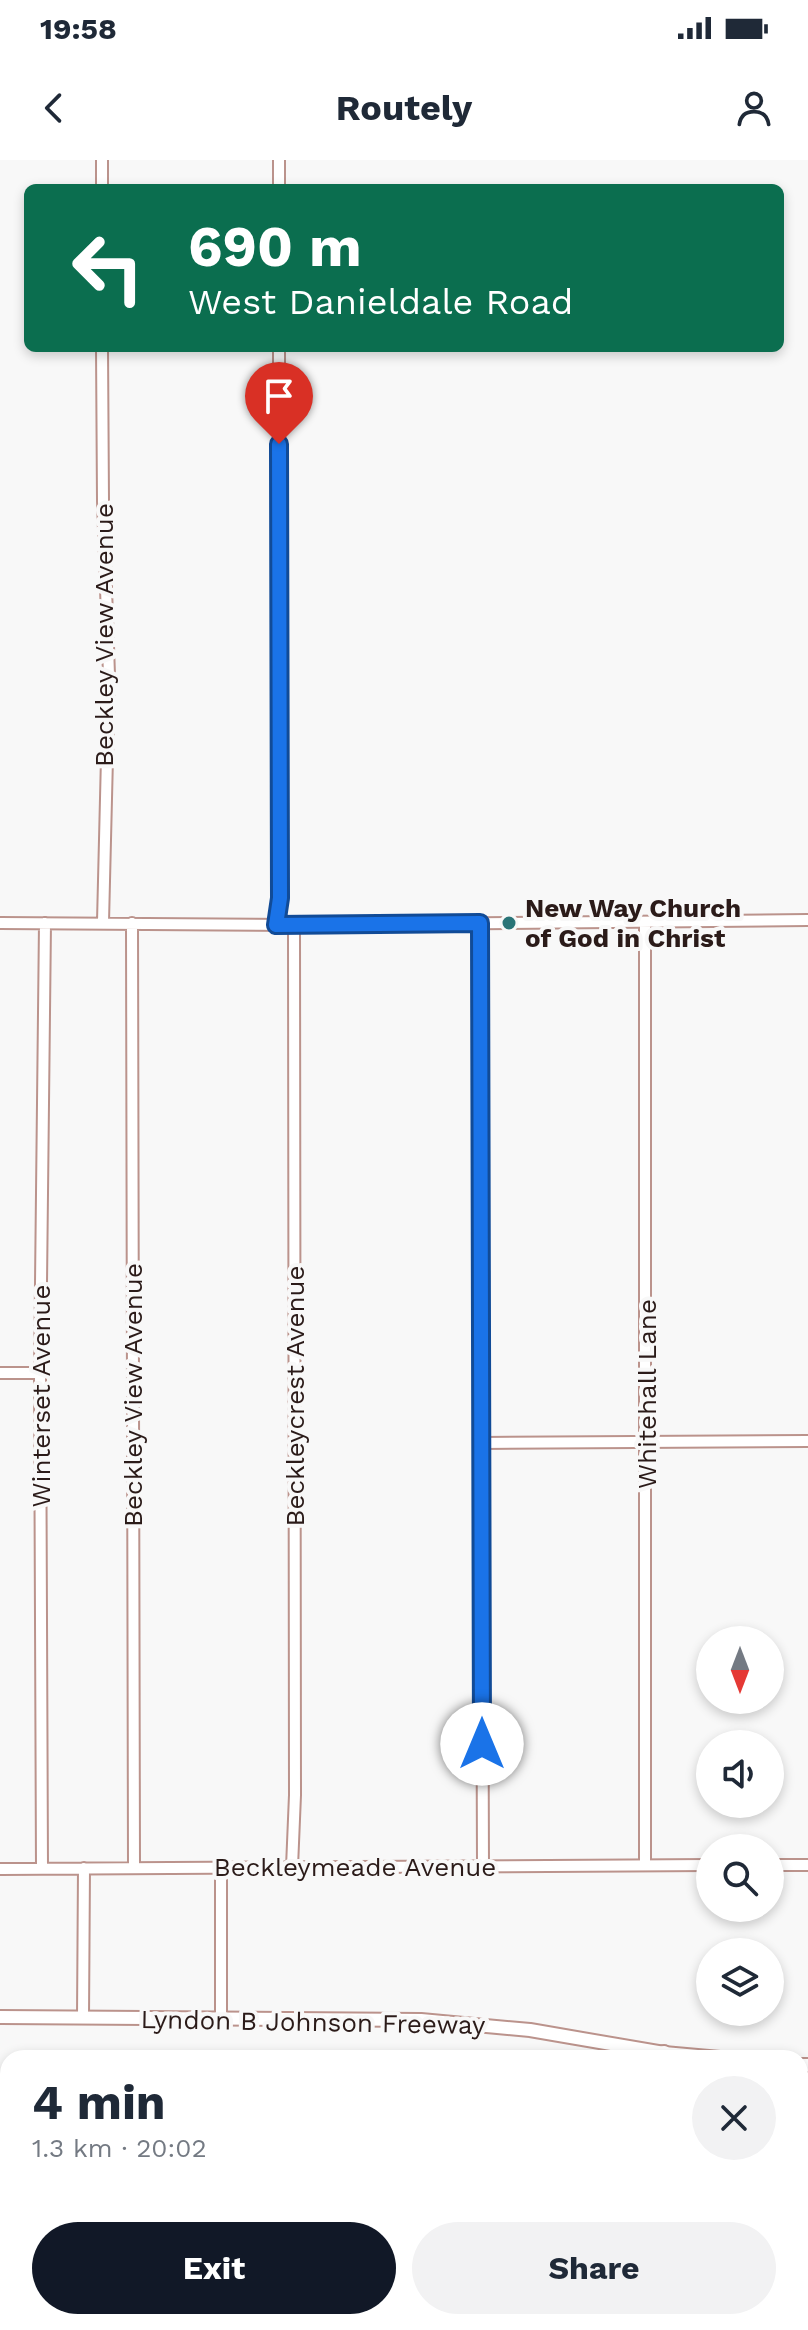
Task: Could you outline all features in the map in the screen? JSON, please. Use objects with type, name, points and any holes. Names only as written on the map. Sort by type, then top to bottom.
[{"type":"main road","name":"Lyndon B Johnson Freeway","points":[[0,2017],[421,2020],[481,2024],[645,2050]]},
{"type":"street","points":[[102,160],[102,184]]},
{"type":"street","points":[[279,160],[279,184]]},
{"type":"street","name":"Beckley View Avenue","points":[[102,352],[109,675],[103,922]]},
{"type":"street","points":[[276,925],[280,898],[279,352]]},
{"type":"street","points":[[0,923],[294,925],[808,920]]},
{"type":"street","name":"Winterset Avenue","points":[[42,1868],[40,1373],[45,923]]},
{"type":"street","name":"Beckley View Avenue","points":[[132,923],[134,1868]]},
{"type":"street","points":[[480,923],[483,1866]]},
{"type":"street","name":"Whitehall Lane","points":[[645,923],[645,1865]]},
{"type":"street","name":"Beckleycrest Avenue","points":[[292,1867],[295,1795],[294,925]]},
{"type":"street","points":[[0,1373],[40,1373]]},
{"type":"street","points":[[482,1443],[808,1441]]},
{"type":"street","name":"Beckleymeade Avenue","points":[[0,1869],[696,1865]]},
{"type":"street","points":[[784,1865],[808,1865]]},
{"type":"street","points":[[221,1867],[221,2020]]},
{"type":"street","points":[[83,2017],[84,1868]]},
{"type":"place","name":"New Way Church of God in Christ","points":[[509,923]]},
{"type":"route","points":[[279,444],[280,898],[276,925],[480,923],[482,1744]]}]
